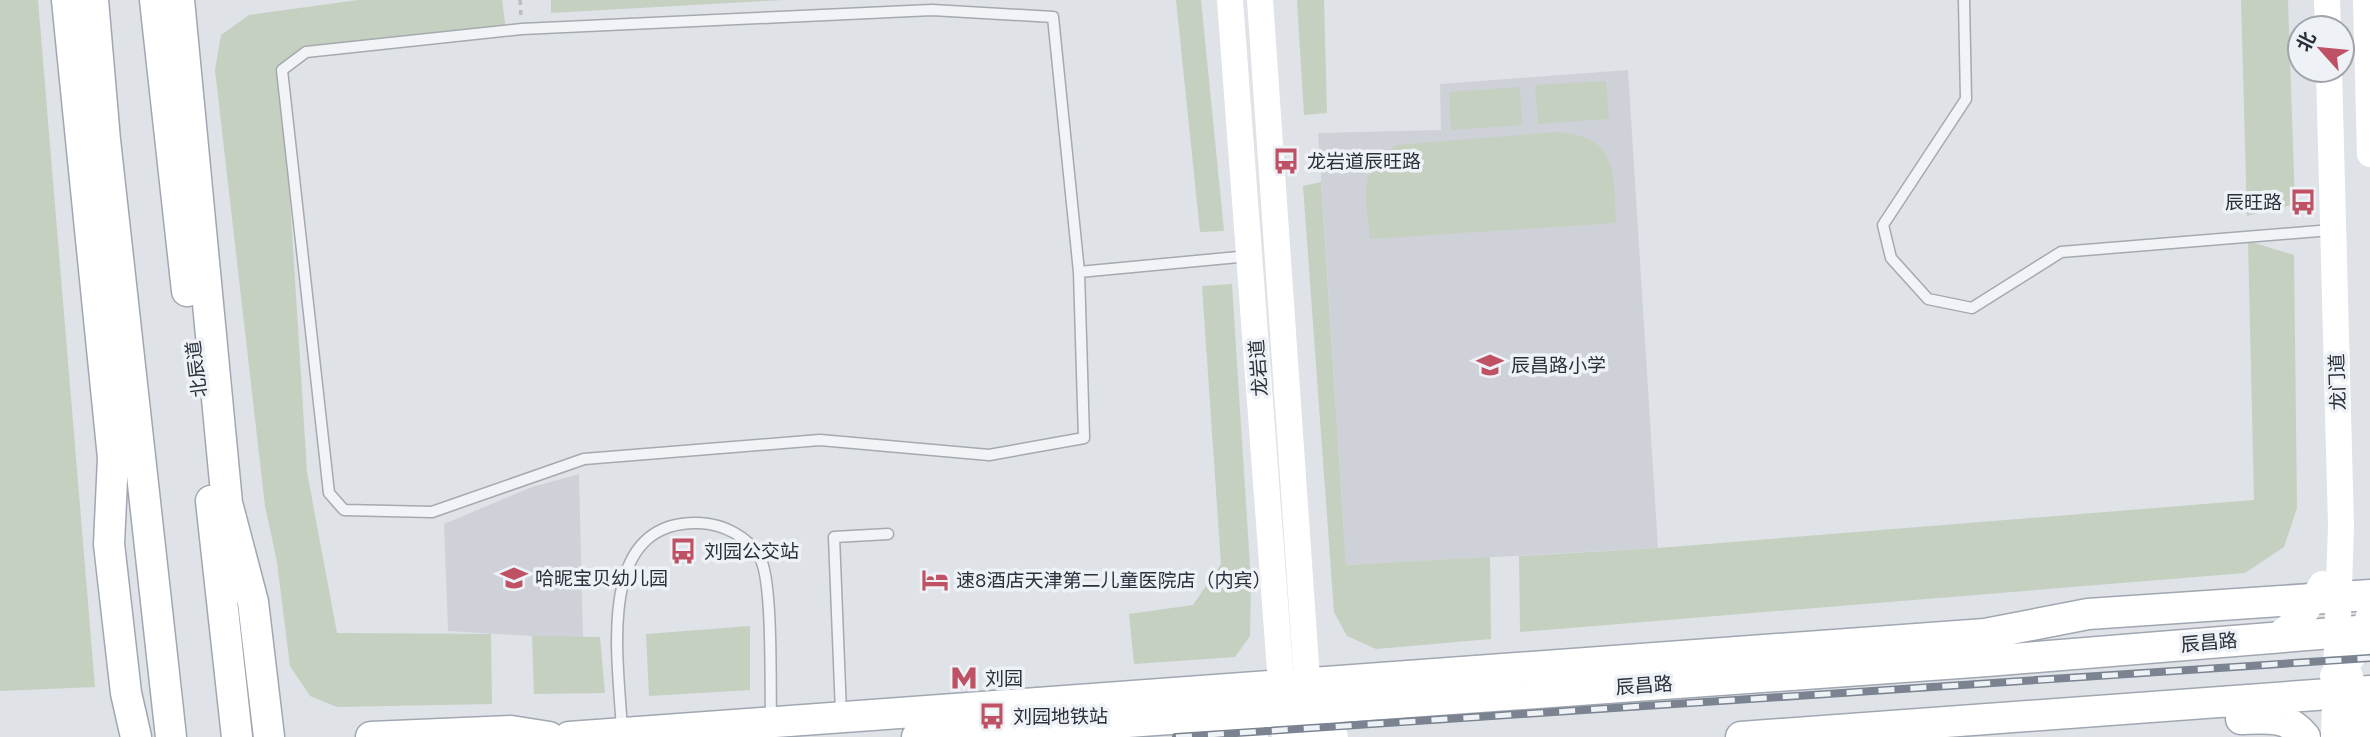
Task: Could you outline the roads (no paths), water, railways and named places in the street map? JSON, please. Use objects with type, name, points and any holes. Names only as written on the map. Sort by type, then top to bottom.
[{"type":"main road","points":[[67,0],[114,458],[108,544],[126,693],[136,737]]},
{"type":"main road","points":[[93,0],[107,153],[171,737]]},
{"type":"main road","name":"龙岩道","points":[[1230,0],[1278,641],[1294,704],[1335,737]]},
{"type":"main road","name":"龙岩道","points":[[1260,0],[1294,704]]},
{"type":"main road","points":[[2366,0],[2370,155]]},
{"type":"main road","points":[[178,3],[227,503],[253,601],[269,737]]},
{"type":"main road","name":"北辰道","points":[[178,3],[159,47],[237,737]]},
{"type":"main road","name":"龙门道","points":[[2329,84],[2341,526]]},
{"type":"main road","points":[[2341,526],[2354,565],[2353,640],[2360,737]]},
{"type":"main road","points":[[2334,737],[2353,640],[2326,576],[2341,526]]},
{"type":"main road","points":[[569,737],[842,717],[1294,704],[1986,634],[2088,614],[2353,640]]},
{"type":"main road","name":"辰昌路","points":[[917,737],[1214,716],[1294,704],[1973,662],[2276,637],[2353,640]]},
{"type":"main road","points":[[1741,737],[2276,699],[2353,640]]},
{"type":"main road","points":[[1278,641],[1294,704]]},
{"type":"main road","points":[[1214,716],[1233,705],[1294,704]]},
{"type":"main road","points":[[1214,716],[1255,737]]},
{"type":"main road","points":[[1926,724],[2023,732],[2266,718],[2294,724],[2305,737]]},
{"type":"main road","points":[[771,722],[807,737]]},
{"type":"main road","points":[[371,737],[512,731],[549,737]]},
{"type":"lane","points":[[1964,0],[1966,99],[1883,225],[1891,258],[1928,299],[1972,307],[2062,252],[2332,230]]},
{"type":"lane","points":[[932,10],[1053,17],[1079,272],[1084,438],[989,455],[820,440],[584,459],[432,512],[344,510],[329,494],[282,71],[306,52],[522,29],[932,10]]},
{"type":"lane","points":[[1079,272],[1250,256]]},
{"type":"lane","points":[[622,734],[618,607],[626,566],[639,545],[655,530],[684,522],[713,523],[745,538],[762,560],[767,597],[771,722]]},
{"type":"lane","points":[[842,717],[834,537],[888,534]]},
{"type":"railway","points":[[1176,737],[2370,658]]},
{"type":"place","name":"龙岩道辰旺路","points":[[1286,161]]},
{"type":"place","name":"辰旺路","points":[[2303,202]]},
{"type":"place","name":"辰昌路小学","points":[[1490,365]]},
{"type":"place","name":"刘园公交站","points":[[683,551]]},
{"type":"place","name":"哈昵宝贝幼儿园","points":[[514,578]]},
{"type":"place","name":"速8酒店天津第二儿童医院店（内宾）","points":[[935,580]]},
{"type":"place","name":"刘园","points":[[964,678]]},
{"type":"place","name":"刘园地铁站","points":[[992,716]]}]
